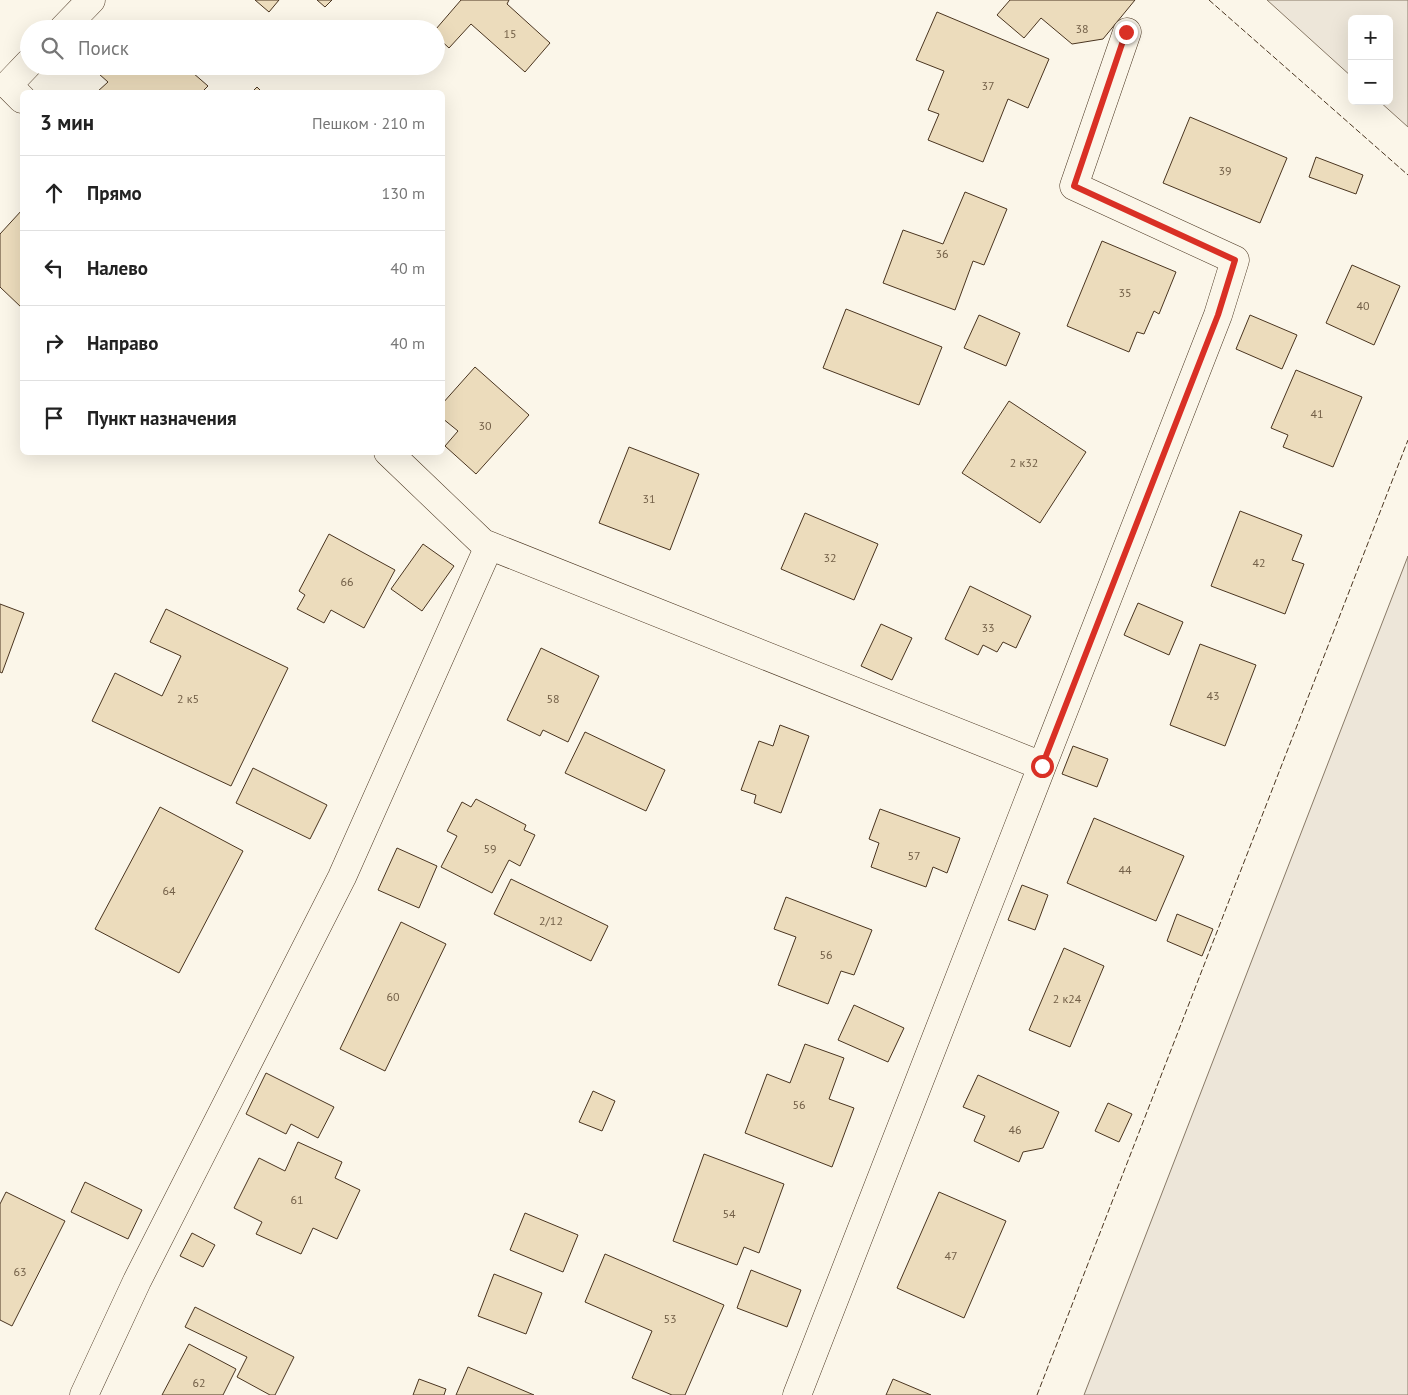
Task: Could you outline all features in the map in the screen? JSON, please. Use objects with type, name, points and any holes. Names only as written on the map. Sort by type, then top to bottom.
[{"type":"street","points":[[72,20],[91,0]]},
{"type":"street","points":[[798,1395],[1218,315],[1235,260],[1074,186],[1126,32]]},
{"type":"street","points":[[10,87],[20,74]]},
{"type":"street","points":[[391,455],[483,543],[489,546],[1042,766]]},
{"type":"street","points":[[84,1395],[141,1272],[342,877],[489,546]]},
{"type":"shaded area","points":[[1267,0],[1408,0],[1408,127],[1383,105],[1393,105],[1393,15],[1348,15],[1348,73]]},
{"type":"shaded area","points":[[1408,556],[1408,1395],[1084,1395]]},
{"type":"building","points":[[255,0],[279,0],[269,12]]},
{"type":"building","points":[[317,0],[332,0],[325,7]]},
{"type":"building","points":[[461,0],[509,0],[507,4],[550,43],[525,72],[471,24],[449,48],[445,44],[444,20]]},
{"type":"building","points":[[1010,0],[1135,0],[1103,39],[1072,44],[1041,18],[1024,38],[997,15]]},
{"type":"building","points":[[937,12],[1049,59],[1028,108],[1008,99],[983,162],[928,140],[939,114],[928,110],[944,71],[916,60]]},
{"type":"building","points":[[100,75],[195,75],[208,86],[204,90],[99,90],[108,82]]},
{"type":"building","points":[[1190,117],[1287,158],[1260,223],[1163,183]]},
{"type":"building","points":[[1316,157],[1363,175],[1356,194],[1309,177]]},
{"type":"building","points":[[965,192],[1007,209],[984,265],[973,261],[955,310],[883,283],[903,230],[943,244]]},
{"type":"building","points":[[20,212],[20,306],[0,287],[0,234]]},
{"type":"building","points":[[1102,241],[1176,272],[1159,314],[1154,311],[1144,334],[1137,332],[1129,352],[1067,326]]},
{"type":"building","points":[[1352,265],[1400,286],[1374,345],[1326,323]]},
{"type":"building","points":[[846,309],[942,347],[919,405],[823,368]]},
{"type":"building","points":[[979,315],[1020,333],[1006,366],[964,348]]},
{"type":"building","points":[[1250,315],[1297,335],[1282,369],[1236,349]]},
{"type":"building","points":[[475,367],[529,415],[476,474],[445,446],[458,431],[445,420],[445,401]]},
{"type":"building","points":[[1296,370],[1362,397],[1333,467],[1283,447],[1288,435],[1271,428]]},
{"type":"building","points":[[1009,401],[1086,452],[1040,523],[962,473]]},
{"type":"building","points":[[629,447],[699,474],[670,550],[599,523]]},
{"type":"building","points":[[1240,511],[1302,535],[1292,560],[1304,564],[1285,614],[1211,586]]},
{"type":"building","points":[[805,513],[878,544],[854,600],[781,569]]},
{"type":"building","points":[[329,534],[395,570],[364,628],[331,610],[324,623],[297,609],[305,595],[299,591]]},
{"type":"building","points":[[423,544],[454,566],[422,611],[391,589]]},
{"type":"building","points":[[970,586],[1031,616],[1016,648],[1003,642],[997,652],[983,645],[978,655],[945,639]]},
{"type":"building","points":[[1138,603],[1183,622],[1169,655],[1124,635]]},
{"type":"building","points":[[0,604],[24,613],[2,673],[0,672]]},
{"type":"building","points":[[166,609],[288,668],[231,786],[92,721],[115,673],[162,696],[181,656],[150,642]]},
{"type":"building","points":[[881,624],[912,638],[892,680],[861,666]]},
{"type":"building","points":[[1200,644],[1256,665],[1225,746],[1170,725]]},
{"type":"building","points":[[541,648],[599,676],[568,742],[543,730],[540,736],[507,720]]},
{"type":"building","points":[[780,725],[809,736],[781,813],[754,803],[756,795],[741,790],[759,741],[773,746]]},
{"type":"building","points":[[585,732],[665,770],[646,811],[565,773]]},
{"type":"building","points":[[1073,746],[1108,759],[1097,787],[1062,774]]},
{"type":"building","points":[[253,768],[327,805],[310,839],[236,803]]},
{"type":"building","points":[[476,799],[526,825],[524,830],[535,835],[520,866],[509,860],[492,893],[441,867],[457,836],[447,831],[462,802],[471,807]]},
{"type":"building","points":[[160,807],[243,851],[179,973],[95,929]]},
{"type":"building","points":[[880,809],[960,838],[947,873],[933,867],[926,887],[871,867],[879,843],[869,839]]},
{"type":"building","points":[[1094,818],[1184,856],[1156,921],[1067,883]]},
{"type":"building","points":[[397,848],[437,866],[419,908],[378,890]]},
{"type":"building","points":[[511,879],[608,926],[591,961],[494,914]]},
{"type":"building","points":[[1022,885],[1048,895],[1035,930],[1008,920]]},
{"type":"building","points":[[786,897],[872,930],[854,975],[841,971],[828,1004],[778,985],[796,937],[774,929]]},
{"type":"building","points":[[1177,914],[1213,929],[1202,956],[1167,941]]},
{"type":"building","points":[[401,922],[446,944],[385,1071],[340,1049]]},
{"type":"building","points":[[1064,948],[1104,966],[1070,1047],[1029,1030]]},
{"type":"building","points":[[854,1005],[904,1028],[888,1062],[838,1040]]},
{"type":"building","points":[[805,1044],[844,1058],[829,1099],[854,1108],[832,1167],[745,1133],[767,1074],[790,1083]]},
{"type":"building","points":[[266,1073],[334,1107],[318,1138],[291,1124],[286,1134],[246,1114]]},
{"type":"building","points":[[978,1075],[1059,1112],[1043,1148],[1023,1152],[1019,1162],[974,1141],[985,1116],[963,1107]]},
{"type":"building","points":[[593,1091],[615,1101],[602,1131],[579,1122]]},
{"type":"building","points":[[1108,1103],[1132,1114],[1119,1142],[1095,1131]]},
{"type":"building","points":[[298,1142],[342,1162],[335,1178],[360,1190],[337,1239],[313,1228],[301,1254],[256,1234],[262,1222],[234,1208],[259,1158],[285,1171]]},
{"type":"building","points":[[704,1154],[784,1184],[759,1253],[744,1247],[737,1265],[673,1241]]},
{"type":"building","points":[[85,1182],[142,1210],[128,1239],[71,1212]]},
{"type":"building","points":[[6,1192],[65,1221],[12,1326],[0,1320],[0,1204]]},
{"type":"building","points":[[939,1192],[1006,1221],[964,1318],[897,1288]]},
{"type":"building","points":[[525,1213],[578,1235],[563,1272],[510,1250]]},
{"type":"building","points":[[192,1233],[215,1245],[203,1267],[180,1256]]},
{"type":"building","points":[[605,1254],[724,1305],[685,1395],[672,1395],[632,1378],[652,1331],[585,1302]]},
{"type":"building","points":[[751,1270],[801,1290],[787,1327],[737,1308]]},
{"type":"building","points":[[494,1274],[542,1293],[526,1334],[478,1316]]},
{"type":"building","points":[[195,1307],[294,1357],[275,1395],[270,1395],[237,1377],[247,1357],[185,1327]]},
{"type":"building","points":[[189,1344],[236,1369],[223,1395],[162,1395]]},
{"type":"building","points":[[468,1367],[534,1395],[456,1395]]},
{"type":"building","points":[[419,1379],[446,1389],[444,1395],[413,1395]]},
{"type":"building","points":[[893,1379],[931,1395],[886,1395]]},
{"type":"fence","points":[[1209,0],[1408,175]]},
{"type":"fence","points":[[1037,1395],[1408,440]]},
{"type":"route","points":[[1042,766],[1218,315],[1235,260],[1074,186],[1126,32]]}]
